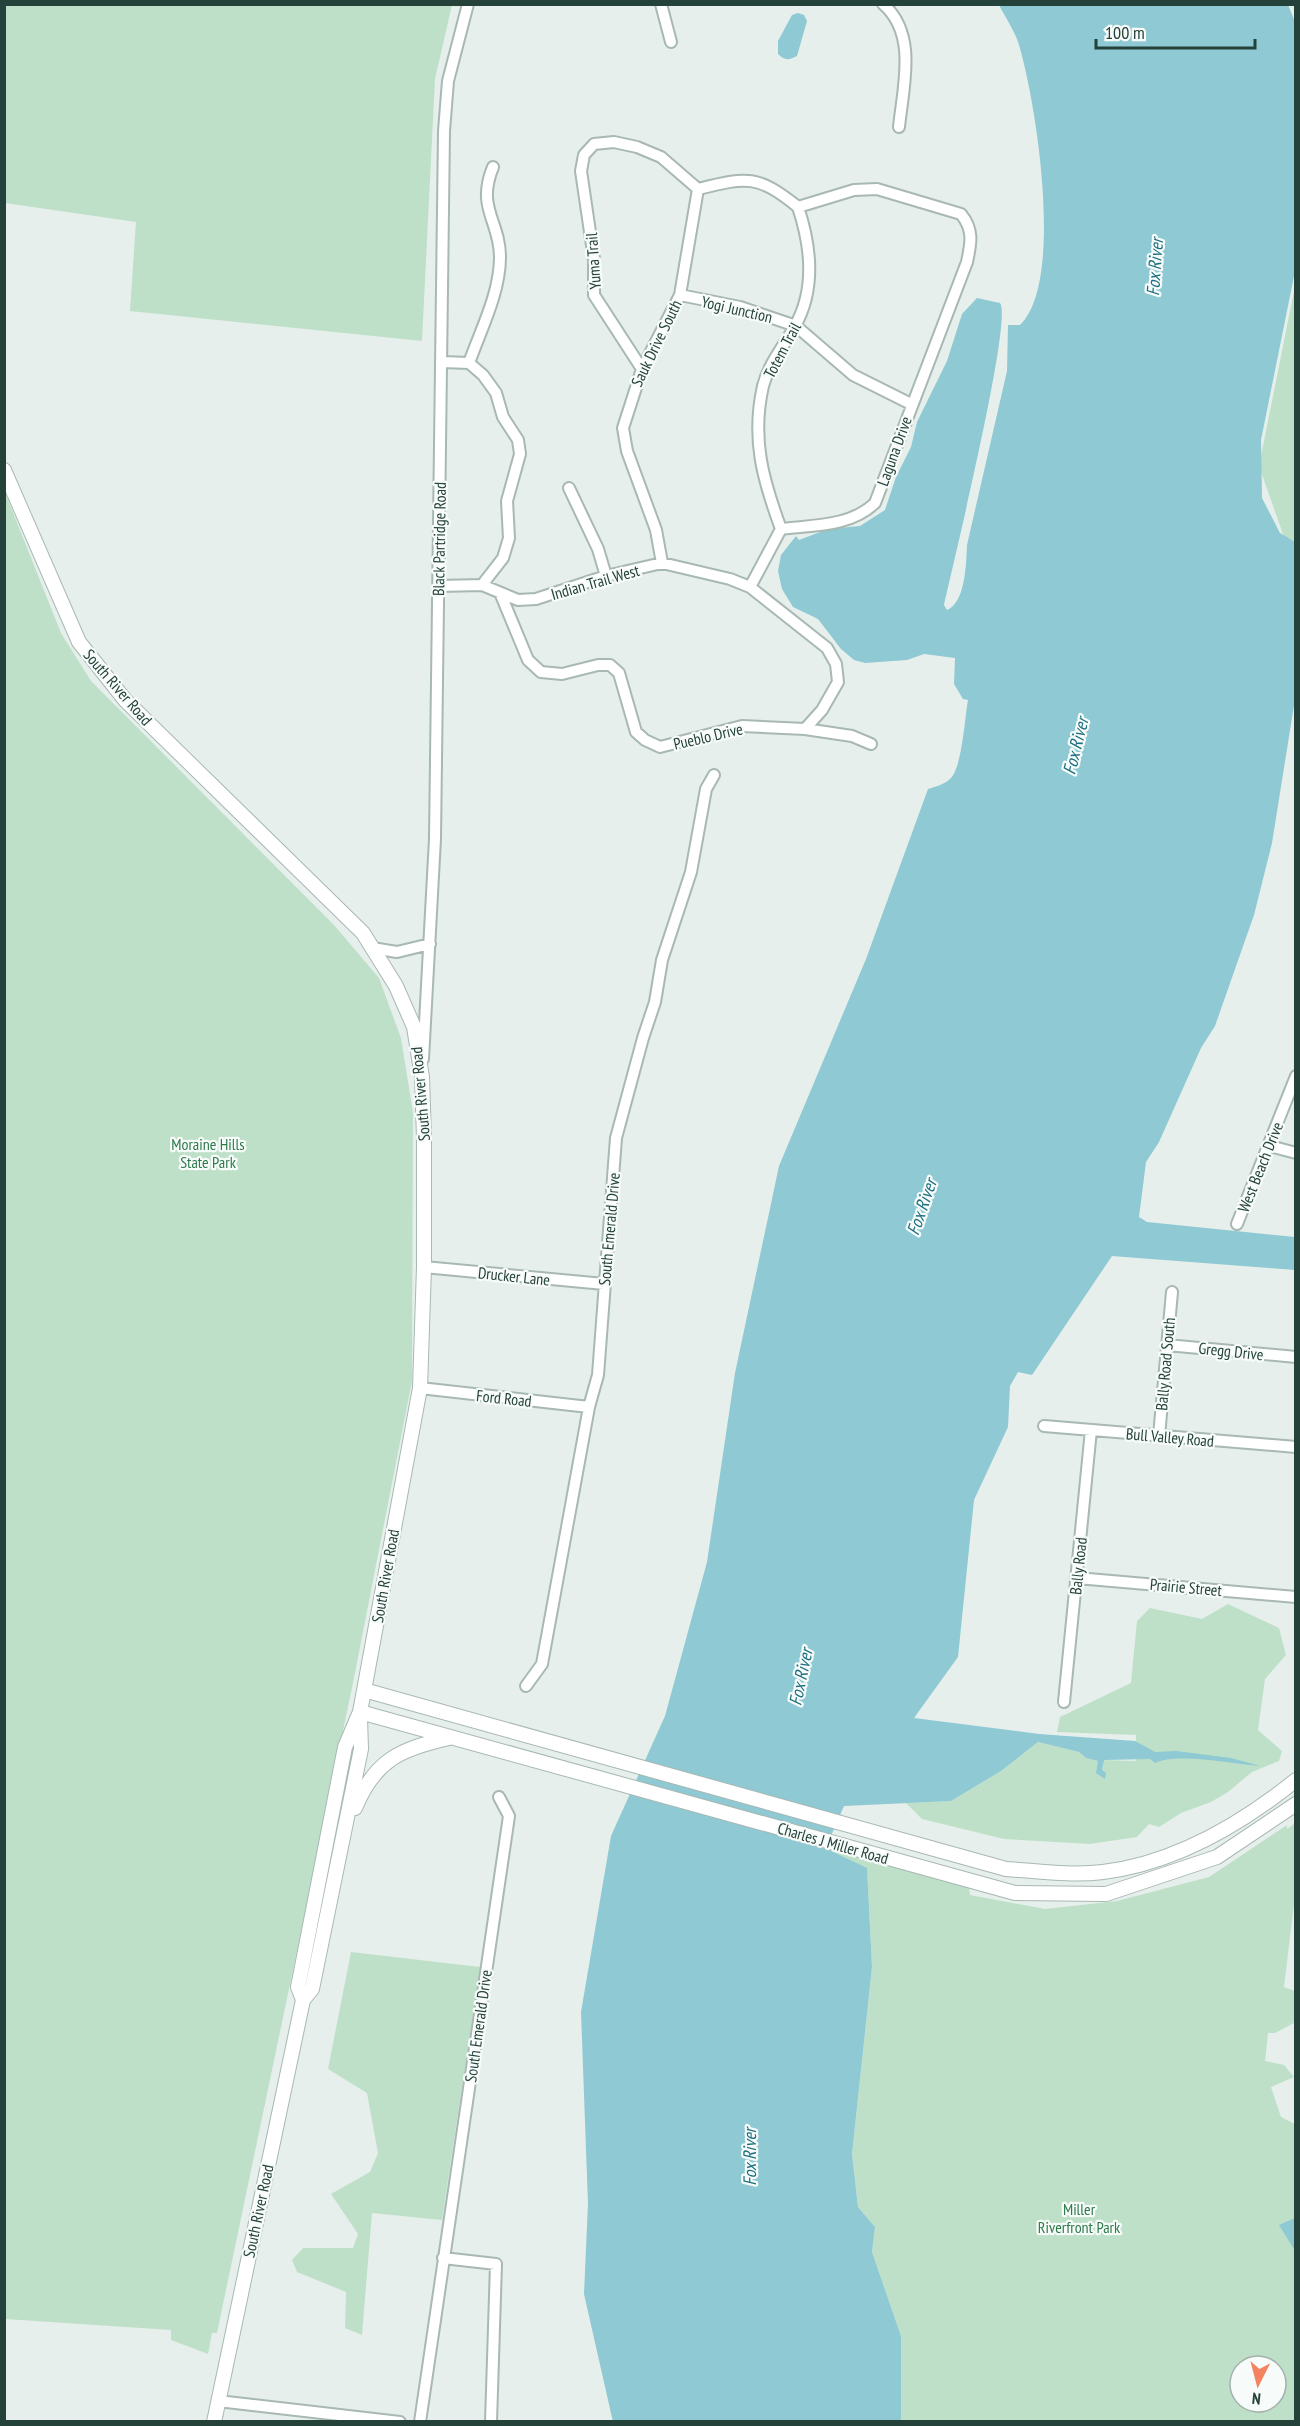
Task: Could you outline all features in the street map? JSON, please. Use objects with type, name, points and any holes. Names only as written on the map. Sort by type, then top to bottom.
[{"type":"street","name":"Black Partridge Road","points":[[422,1077],[435,839],[443,362],[444,131],[448,81],[468,4]]},
{"type":"street","points":[[661,4],[671,42]]},
{"type":"street","points":[[883,4],[895,15],[905,40],[906,59],[899,127]]},
{"type":"street","name":"Yuma Trail","points":[[642,369],[594,295],[594,259],[581,171],[584,155],[594,144],[614,142],[653,154],[687,177],[698,189]]},
{"type":"street","points":[[470,363],[498,281],[500,255],[486,195],[494,167]]},
{"type":"street","points":[[698,189],[742,178],[772,189],[798,207]]},
{"type":"street","name":"Sauk Drive South","points":[[662,563],[656,530],[627,451],[623,428],[642,369],[680,295],[698,189]]},
{"type":"street","name":"Laguna Drive","points":[[780,529],[851,519],[875,503],[967,262],[972,243],[970,224],[961,214],[877,189],[854,190],[798,207]]},
{"type":"street","name":"Totem Trail","points":[[780,529],[763,479],[759,458],[759,420],[763,386],[771,365],[796,326],[809,289],[809,249],[798,207]]},
{"type":"street","name":"Yogi Junction","points":[[680,295],[740,307],[796,326],[853,375],[911,404]]},
{"type":"street","points":[[443,362],[470,363],[483,375],[496,393],[503,417],[518,440],[520,454],[507,501],[509,538],[503,558],[482,585]]},
{"type":"street","name":"South River Road","points":[[4,470],[79,642],[125,700],[363,933],[396,986],[414,1027],[422,1077],[424,1267],[420,1388],[360,1713],[361,1749],[312,1989],[303,2000],[214,2421]]},
{"type":"street","points":[[569,488],[598,549],[606,576]]},
{"type":"street","points":[[780,529],[750,587],[827,648],[836,664],[838,682],[822,710],[806,729]]},
{"type":"street","name":"Indian Trail West","points":[[439,586],[482,585],[501,595],[518,600],[536,599],[606,576],[662,563],[730,579],[750,587]]},
{"type":"street","name":"Pueblo Drive","points":[[501,595],[528,660],[541,672],[562,674],[598,664],[610,665],[619,673],[636,732],[645,740],[660,747],[742,726],[806,729],[852,736],[871,744]]},
{"type":"street","name":"South Emerald Drive","points":[[526,1686],[542,1664],[598,1375],[616,1138],[643,1038],[656,1002],[662,960],[691,872],[706,789],[714,775]]},
{"type":"street","points":[[372,948],[396,952],[430,944]]},
{"type":"street","name":"West Beach Drive","points":[[1237,1224],[1296,1076]]},
{"type":"street","points":[[1270,1146],[1296,1153]]},
{"type":"street","name":"Drucker Lane","points":[[424,1267],[604,1284]]},
{"type":"street","name":"Bally Road South","points":[[1159,1436],[1172,1292]]},
{"type":"street","name":"Gregg Drive","points":[[1167,1345],[1296,1357]]},
{"type":"street","name":"Ford Road","points":[[420,1388],[590,1407]]},
{"type":"street","name":"Bull Valley Road","points":[[1044,1426],[1296,1447]]},
{"type":"street","name":"Bally Road","points":[[1064,1702],[1091,1430]]},
{"type":"street","name":"Prairie Street","points":[[1077,1578],[1296,1597]]},
{"type":"street","name":"Charles J Miller Road","points":[[364,1690],[1006,1869],[1068,1874],[1103,1872],[1155,1860],[1220,1834],[1296,1780]]},
{"type":"street","name":"South River Road","points":[[303,2000],[298,1987],[345,1748],[360,1713]]},
{"type":"street","name":"Charles J Miller Road","points":[[360,1713],[1015,1893],[1106,1894],[1217,1857],[1296,1804]]},
{"type":"street","points":[[343,1835],[362,1792],[383,1763],[418,1745],[451,1738]]},
{"type":"street","name":"South Emerald Drive","points":[[420,2421],[509,1816],[499,1797]]},
{"type":"street","points":[[443,2258],[496,2264],[491,2421]]},
{"type":"street","points":[[219,2401],[400,2421]]},
{"type":"green space","points":[[4,5],[452,5],[435,79],[422,341],[130,311],[136,222],[5,203]]},
{"type":"green space","points":[[1295,286],[1295,542],[1284,537],[1259,466]]},
{"type":"green space","name":"Moraine Hills State Park","points":[[4,490],[61,633],[91,681],[334,925],[379,978],[401,1038],[413,1113],[412,1381],[353,1683],[217,2333],[212,2333],[208,2354],[171,2340],[171,2330],[5,2319]]},
{"type":"green space","points":[[1228,1604],[1279,1628],[1286,1655],[1265,1679],[1258,1730],[1282,1751],[1279,1761],[1252,1772],[1228,1792],[1211,1802],[1181,1813],[1159,1827],[1149,1824],[1137,1837],[1090,1844],[1004,1839],[922,1819],[906,1803],[951,1801],[1001,1771],[1038,1742],[1079,1752],[1086,1758],[1098,1761],[1102,1771],[1103,1760],[1136,1761],[1136,1735],[1057,1732],[1060,1717],[1131,1683],[1137,1621],[1150,1608],[1202,1619]]},
{"type":"green space","name":"Miller Riverfront Park","points":[[1295,1823],[1295,1896],[1284,1987],[1295,1991],[1294,2023],[1275,2033],[1268,2033],[1265,2061],[1284,2065],[1294,2077],[1271,2087],[1281,2117],[1295,2124],[1295,2421],[901,2421],[901,2336],[872,2252],[875,2227],[858,2207],[852,2154],[872,1967],[867,1869],[829,1850],[830,1838],[874,1851],[884,1866],[905,1869],[969,1888],[970,1895],[1045,1909],[1117,1901],[1209,1877],[1287,1825],[1287,1829]]},
{"type":"green space","points":[[351,1952],[480,1967],[442,2220],[372,2213],[362,2335],[345,2328],[346,2292],[297,2272],[292,2260],[303,2248],[353,2248],[358,2234],[331,2194],[370,2172],[378,2153],[367,2093],[328,2069]]},
{"type":"water","name":"Fox River","points":[[999,5],[1288,5],[1296,24],[1295,271],[1261,440],[1262,498],[1280,533],[1295,542],[1295,699],[1272,843],[1254,915],[1215,1026],[1201,1048],[1159,1142],[1146,1162],[1139,1217],[1147,1222],[1295,1237],[1295,1270],[1112,1256],[1032,1375],[1018,1372],[1010,1386],[1008,1427],[974,1500],[958,1657],[914,1718],[1039,1734],[1135,1741],[1155,1752],[1176,1751],[1231,1758],[1260,1766],[1190,1759],[1164,1760],[1155,1763],[1150,1759],[1104,1760],[1102,1770],[1106,1773],[1105,1779],[1096,1773],[1098,1761],[1086,1758],[1079,1752],[1038,1742],[1001,1771],[951,1801],[844,1806],[830,1838],[829,1850],[867,1868],[872,1967],[852,2154],[858,2207],[875,2227],[872,2252],[901,2336],[901,2421],[613,2422],[584,2294],[588,2204],[581,2012],[611,1836],[665,1716],[707,1562],[735,1373],[779,1166],[866,959],[928,789],[950,779],[954,773],[960,754],[968,700],[963,699],[954,684],[955,658],[924,654],[907,660],[865,663],[854,660],[841,649],[818,619],[793,607],[782,589],[778,571],[781,555],[796,536],[799,540],[828,529],[860,526],[885,510],[896,477],[911,447],[917,422],[947,361],[962,314],[977,298],[1000,303],[1002,319],[990,396],[944,605],[947,610],[958,599],[964,581],[967,545],[1007,371],[1008,325],[1020,325],[1034,303],[1041,271],[1044,233],[1043,190],[1033,107],[1017,40]]},
{"type":"water","points":[[798,13],[804,15],[807,21],[797,56],[785,59],[778,54],[778,41],[792,15]]},
{"type":"water","points":[[1295,2218],[1295,2251],[1279,2225]]}]
